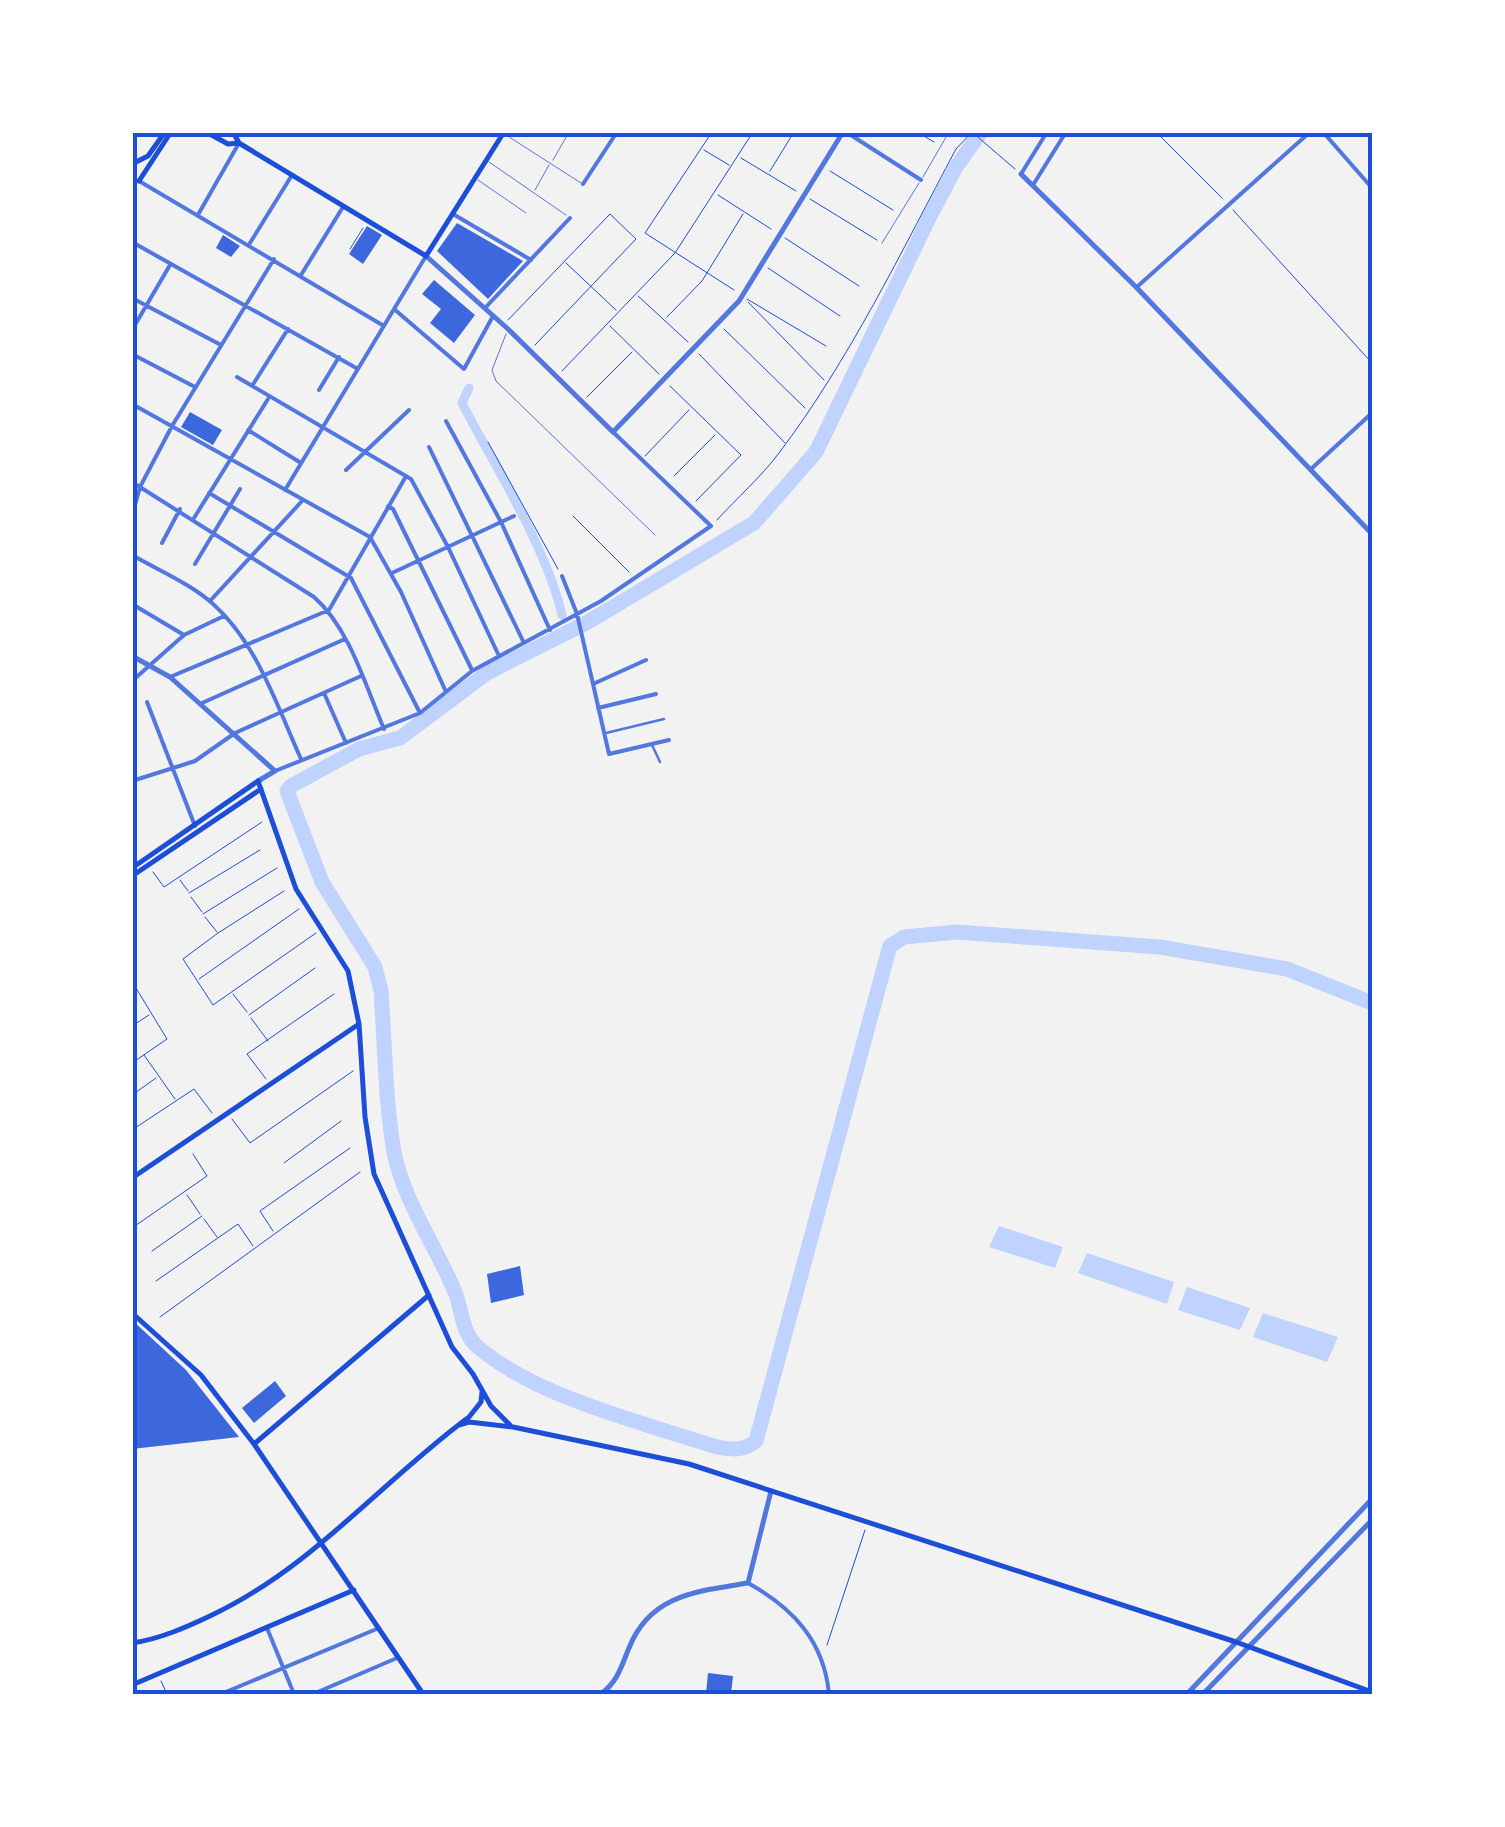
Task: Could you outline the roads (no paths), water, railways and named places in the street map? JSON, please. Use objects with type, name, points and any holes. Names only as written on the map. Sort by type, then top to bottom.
[{"type":"main road","points":[[132,164],[148,156],[168,132]]},
{"type":"main road","points":[[139,181],[168,132]]},
{"type":"main road","points":[[206,132],[228,144],[239,143]]},
{"type":"main road","points":[[233,132],[239,143],[426,256],[504,133]]},
{"type":"main road","points":[[239,143],[245,132]]},
{"type":"main road","points":[[132,868],[260,785]]},
{"type":"main road","points":[[132,876],[260,785]]},
{"type":"main road","points":[[260,785],[296,888],[348,971],[359,1024],[365,1116],[374,1174],[452,1348],[491,1406],[513,1426]]},
{"type":"main road","points":[[132,1178],[359,1024]]},
{"type":"main road","points":[[254,1444],[429,1295]]},
{"type":"main road","points":[[132,1313],[200,1374],[254,1444],[354,1590],[419,1694]]},
{"type":"main road","points":[[132,1642],[191,1625],[263,1589],[322,1545],[477,1408],[482,1389]]},
{"type":"main road","points":[[459,1424],[513,1426],[656,1456],[1236,1642],[1372,1692]]},
{"type":"main road","points":[[132,1684],[354,1590]]},
{"type":"street","points":[[583,184],[618,132]]},
{"type":"street","points":[[614,432],[742,296],[844,132],[921,180]]},
{"type":"street","points":[[1047,132],[1021,174],[1136,287],[1372,534]]},
{"type":"street","points":[[1033,184],[1066,132]]},
{"type":"street","points":[[1136,287],[1310,132]]},
{"type":"street","points":[[1323,132],[1372,188]]},
{"type":"street","points":[[198,214],[239,143]]},
{"type":"street","points":[[250,244],[292,175]]},
{"type":"street","points":[[139,181],[384,326]]},
{"type":"street","points":[[300,275],[344,206]]},
{"type":"street","points":[[453,214],[532,260]]},
{"type":"street","points":[[485,308],[570,218]]},
{"type":"street","points":[[132,242],[358,369]]},
{"type":"street","points":[[260,785],[274,771],[301,759],[420,714],[472,670],[578,617],[711,526],[506,327],[426,256],[285,490]]},
{"type":"street","points":[[132,516],[140,486],[172,426],[274,259]]},
{"type":"street","points":[[132,330],[171,263]]},
{"type":"street","points":[[132,298],[221,346]]},
{"type":"street","points":[[394,309],[464,370],[494,316]]},
{"type":"street","points":[[252,386],[288,329]]},
{"type":"street","points":[[132,354],[195,387]]},
{"type":"street","points":[[319,390],[339,357]]},
{"type":"street","points":[[237,377],[408,479],[448,547],[499,656]]},
{"type":"street","points":[[194,518],[269,397]]},
{"type":"street","points":[[132,404],[370,537],[446,692]]},
{"type":"street","points":[[346,470],[409,410]]},
{"type":"street","points":[[1311,469],[1372,414]]},
{"type":"street","points":[[446,421],[502,522],[550,630]]},
{"type":"street","points":[[248,430],[301,463]]},
{"type":"street","points":[[429,446],[524,643]]},
{"type":"street","points":[[170,676],[329,610],[408,479]]},
{"type":"street","points":[[132,482],[194,518],[329,610],[346,639],[384,729]]},
{"type":"street","points":[[195,564],[240,489]]},
{"type":"street","points":[[209,493],[348,575],[420,714]]},
{"type":"street","points":[[210,601],[303,500]]},
{"type":"street","points":[[390,508],[420,560],[472,670]]},
{"type":"street","points":[[162,543],[180,510]]},
{"type":"street","points":[[391,574],[514,516]]},
{"type":"street","points":[[132,555],[210,601],[248,644],[301,759]]},
{"type":"street","points":[[562,576],[578,617],[608,754],[669,740]]},
{"type":"street","points":[[132,604],[184,635]]},
{"type":"street","points":[[132,680],[184,635],[224,616]]},
{"type":"street","points":[[202,703],[346,639]]},
{"type":"street","points":[[132,656],[170,676],[274,771]]},
{"type":"street","points":[[593,684],[646,660]]},
{"type":"street","points":[[132,781],[208,754],[235,733],[361,676]]},
{"type":"street","points":[[324,693],[346,742]]},
{"type":"street","points":[[598,708],[656,694]]},
{"type":"street","points":[[147,702],[195,826]]},
{"type":"street","points":[[604,734],[664,719]]},
{"type":"street","points":[[652,744],[660,762]]},
{"type":"street","points":[[748,1583],[771,1491]]},
{"type":"street","points":[[1187,1694],[1372,1500]]},
{"type":"street","points":[[1204,1694],[1372,1520]]},
{"type":"street","points":[[601,1694],[622,1671],[639,1628],[653,1612],[673,1598],[705,1588],[748,1583],[785,1607],[802,1624],[827,1670],[830,1694]]},
{"type":"street","points":[[267,1628],[294,1694]]},
{"type":"street","points":[[221,1694],[379,1628]]},
{"type":"street","points":[[313,1694],[397,1658]]},
{"type":"lane","points":[[534,190],[569,132]]},
{"type":"lane","points":[[882,243],[949,132]]},
{"type":"lane","points":[[504,133],[583,184]]},
{"type":"lane","points":[[486,160],[570,218]]},
{"type":"lane","points":[[475,178],[526,213]]},
{"type":"lane","points":[[506,327],[492,370],[496,381],[655,535]]},
{"type":"water","points":[[999,1226],[1063,1247],[1055,1268],[989,1247]]},
{"type":"water","points":[[1087,1253],[1174,1282],[1167,1304],[1078,1273]]},
{"type":"water","points":[[1187,1287],[1250,1308],[1240,1330],[1178,1310]]},
{"type":"water","points":[[1263,1313],[1338,1337],[1327,1362],[1253,1337]]},
{"type":"waterway","points":[[981,132],[956,167],[929,218],[816,452],[754,523],[588,622],[487,673],[400,738],[359,749],[287,791],[322,882],[375,967],[381,991],[394,1152],[413,1206],[455,1292],[465,1328],[472,1341],[501,1364],[592,1407],[717,1447],[738,1449],[756,1441],[890,946],[904,937],[957,932],[1160,947],[1287,969],[1372,1003]]},
{"type":"waterway","points":[[469,388],[462,403],[532,534],[562,615]]}]
